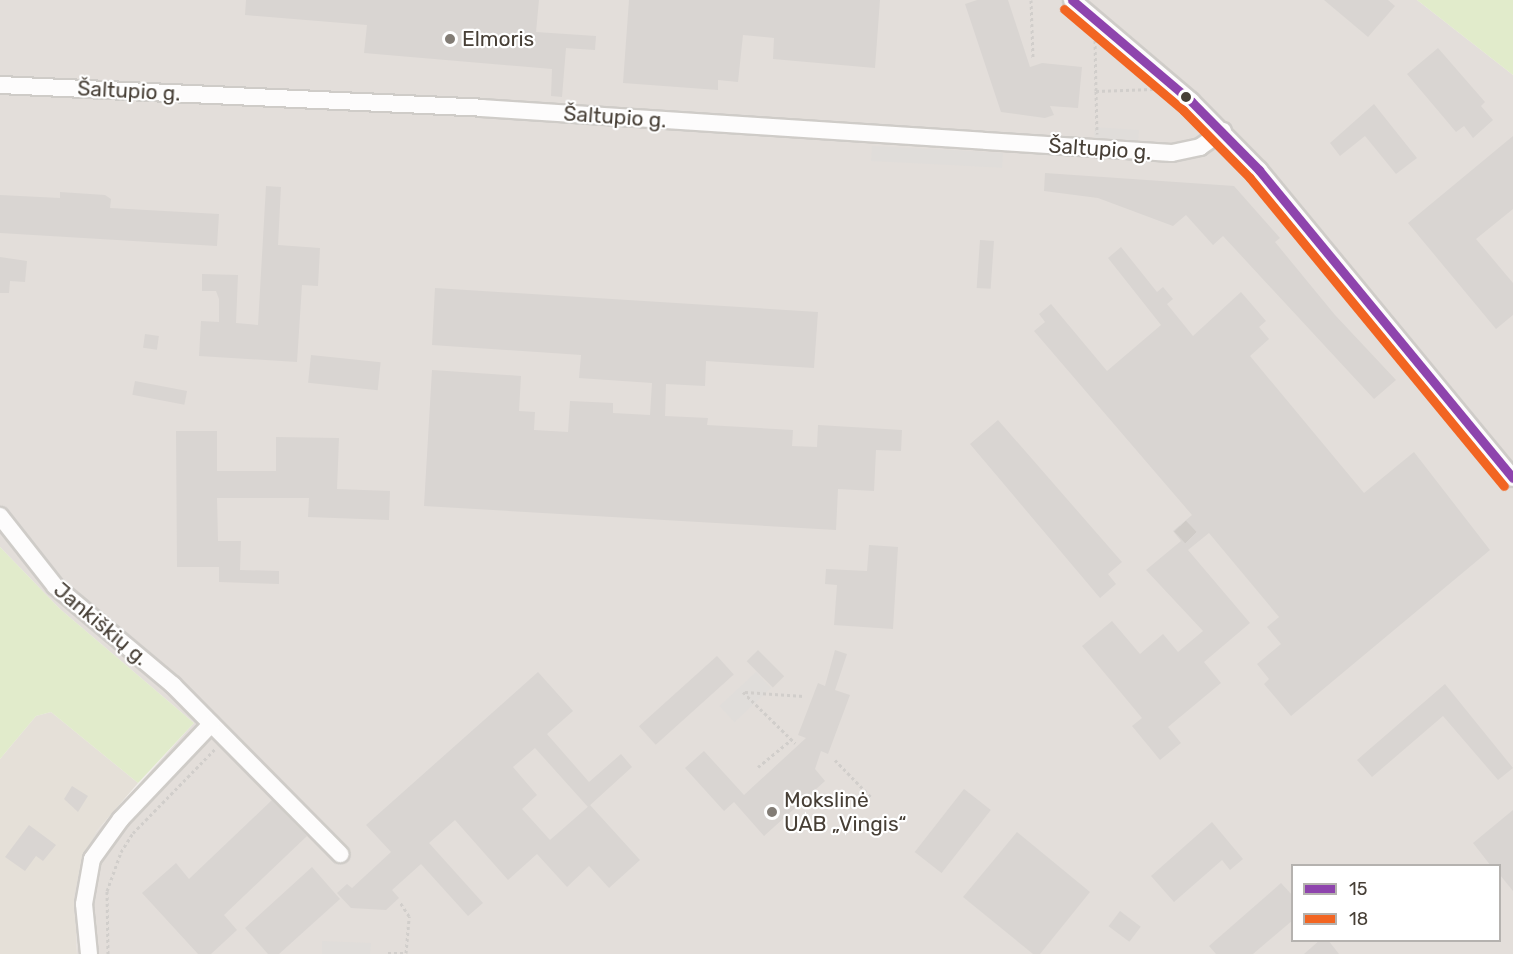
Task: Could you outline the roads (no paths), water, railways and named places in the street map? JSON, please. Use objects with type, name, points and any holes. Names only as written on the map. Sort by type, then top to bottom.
[{"type":"street","points":[[1072,0],[1223,131],[1513,478]]},
{"type":"street","name":"Šaltupio g.","points":[[0,85],[482,108],[1188,152],[1223,131]]},
{"type":"street","name":"Jankiškių g.","points":[[0,516],[55,586],[173,685],[340,855]]},
{"type":"street","points":[[89,954],[84,903],[92,859],[121,819],[211,724]]},
{"type":"tunnel","points":[[1180,526],[1196,543]]},
{"type":"place","name":"Elmoris","points":[[450,39]]},
{"type":"place","name":"Mokslinė UAB „Vingis“","points":[[772,812]]}]
